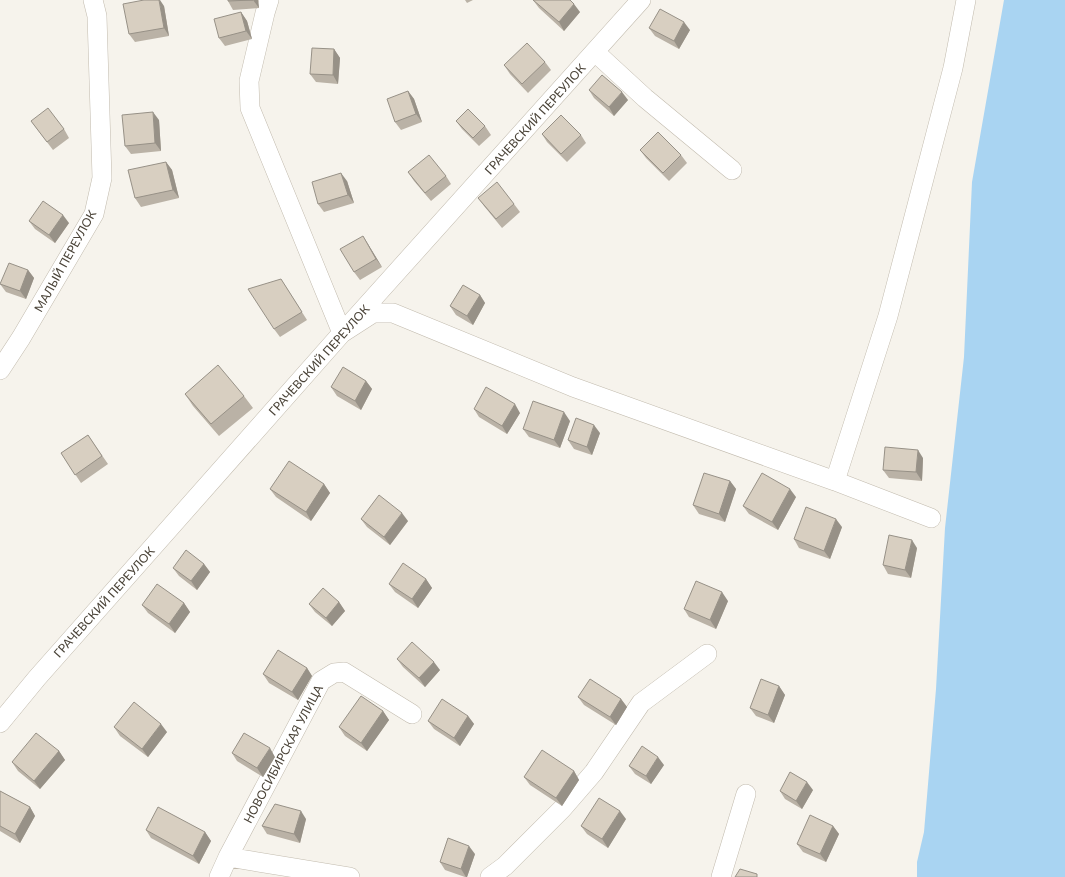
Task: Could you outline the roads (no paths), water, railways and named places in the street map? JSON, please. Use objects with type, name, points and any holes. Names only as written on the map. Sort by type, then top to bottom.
[{"type":"street","name":"МАЛЫЙ ПЕРЕУЛОК","points":[[0,370],[21,338],[94,214],[102,178],[97,16],[94,0]]},
{"type":"street","points":[[269,0],[264,13],[249,81],[250,108],[342,333],[372,313],[393,314],[573,387],[931,518]]},
{"type":"street","name":"ГРАЧЕВСКИЙ ПЕРЕУЛОК","points":[[0,723],[37,678],[342,333],[641,0]]},
{"type":"street","points":[[835,482],[888,316],[953,68],[966,0]]},
{"type":"street","points":[[595,52],[645,98],[732,170]]},
{"type":"street","points":[[490,877],[505,866],[567,804],[594,772],[641,703],[707,654]]},
{"type":"street","name":"НОВОСИБИРСКАЯ УЛИЦА","points":[[219,877],[228,857],[321,681],[334,674],[344,672],[412,714]]},
{"type":"street","points":[[721,877],[746,794]]},
{"type":"street","points":[[228,857],[350,877]]},
{"type":"water","points":[[1004,0],[1065,0],[1065,877],[917,877],[917,862],[924,832],[936,689],[945,528],[964,357],[972,182]]}]
